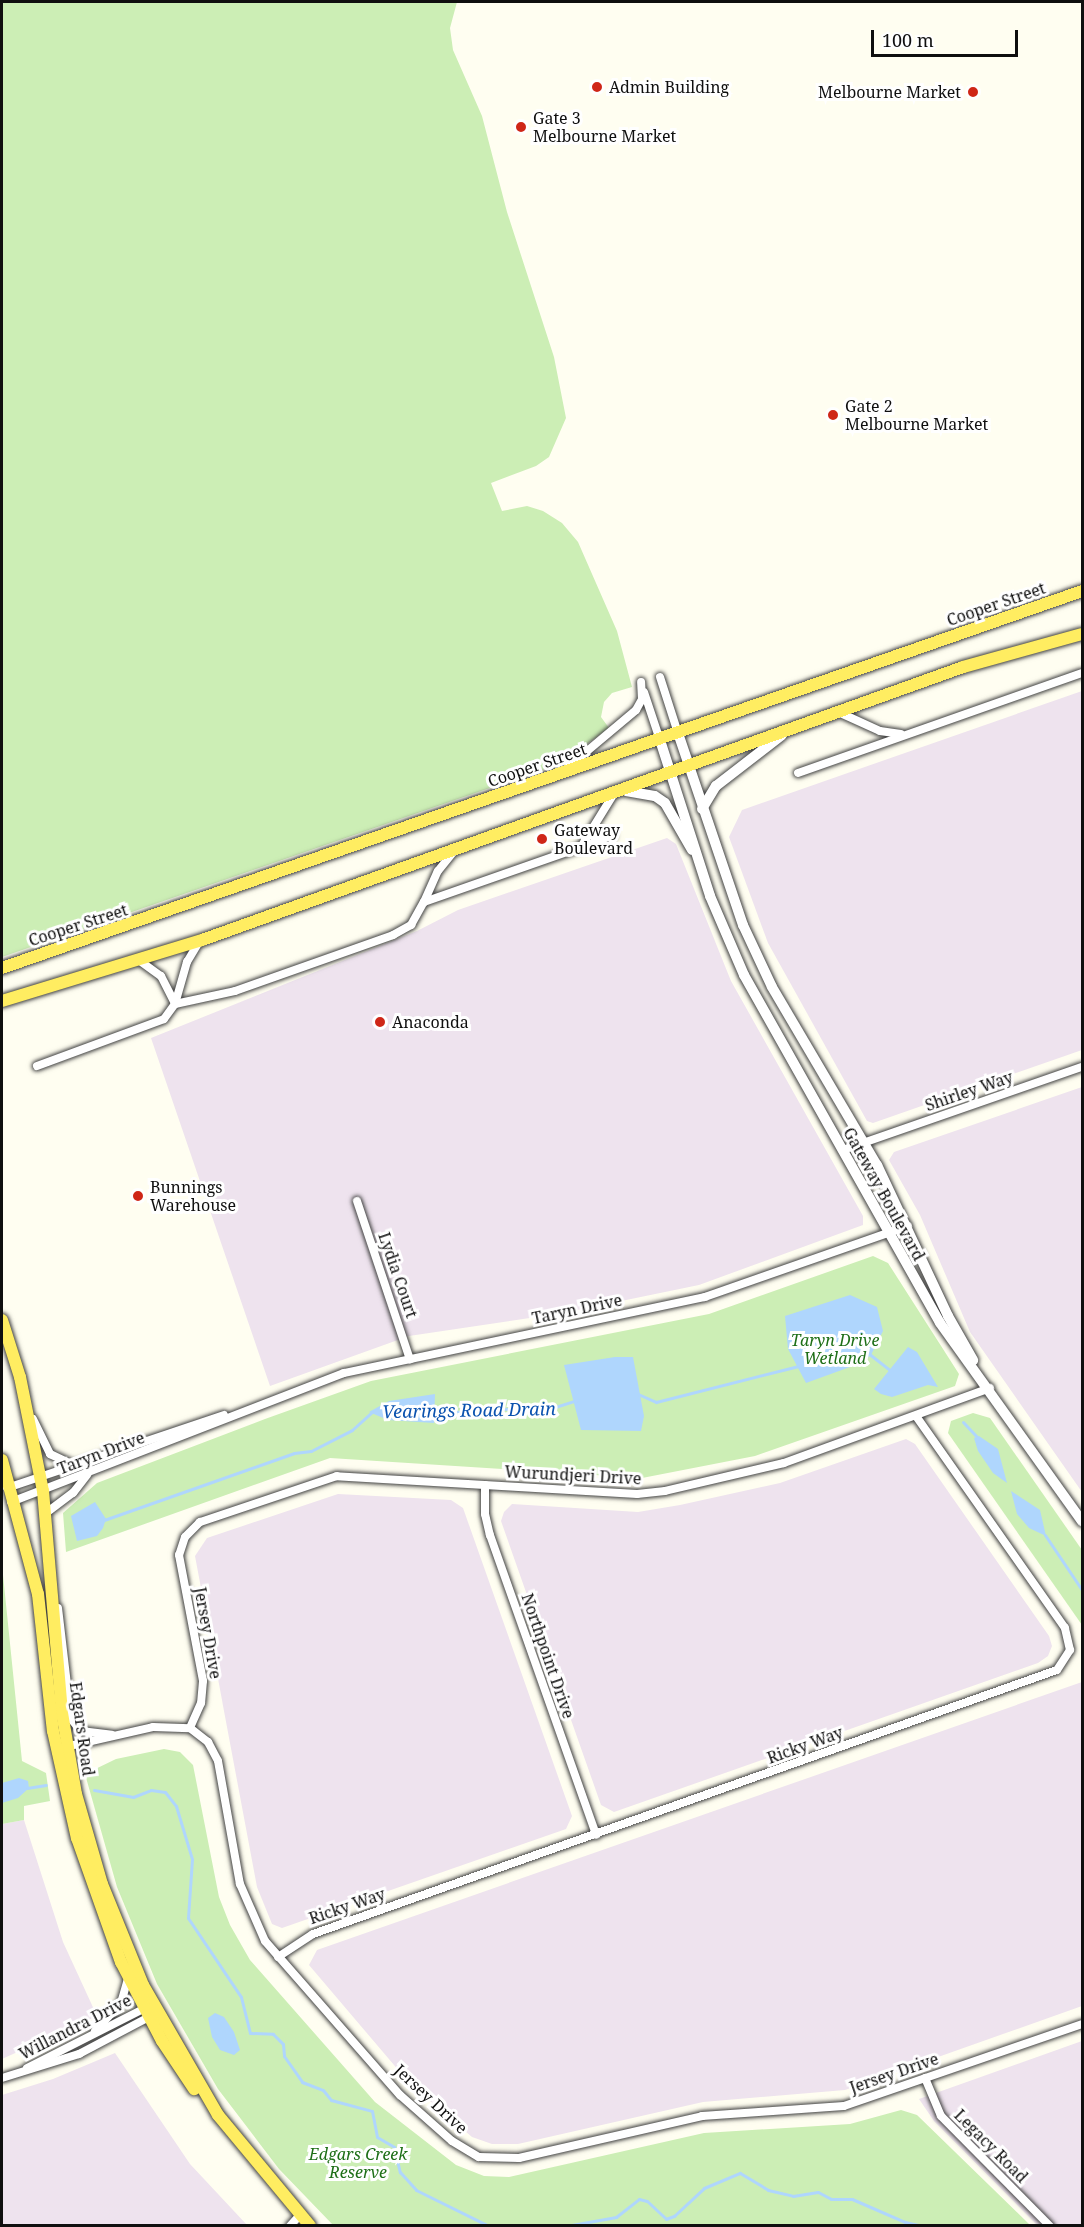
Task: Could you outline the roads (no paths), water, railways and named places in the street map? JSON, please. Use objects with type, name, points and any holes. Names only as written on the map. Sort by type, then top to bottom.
[{"type":"main road","name":"Cooper Street","points":[[2,968],[1083,591]]},
{"type":"main road","points":[[2,1001],[140,961],[202,940],[455,849],[626,791],[687,765],[963,667],[1083,634]]},
{"type":"main road","name":"Edgars Road","points":[[2,1320],[27,1408],[43,1491],[52,1587],[61,1746],[102,1884],[151,2011]]},
{"type":"main road","name":"Edgars Road","points":[[2,1460],[7,1488],[38,1594],[61,1746],[93,1889],[128,1975],[151,2011],[218,2115],[310,2226]]},
{"type":"street","points":[[798,773],[1083,673]]},
{"type":"street","points":[[660,678],[678,733]]},
{"type":"street","points":[[553,777],[636,711],[642,699],[641,682],[660,740]]},
{"type":"street","points":[[836,711],[880,731],[908,734]]},
{"type":"street","points":[[702,809],[716,786],[795,726]]},
{"type":"street","name":"Gateway Boulevard","points":[[678,733],[743,925],[772,987],[864,1142],[908,1226],[948,1316],[990,1388]]},
{"type":"street","name":"Gateway Boulevard","points":[[660,740],[700,866],[726,938],[756,998],[940,1323],[990,1388],[1083,1521]]},
{"type":"street","points":[[626,791],[655,796],[665,803],[678,819],[700,866]]},
{"type":"street","points":[[581,847],[613,795]]},
{"type":"street","points":[[424,902],[612,836]]},
{"type":"street","points":[[175,1004],[235,991],[393,935],[411,925],[438,871],[455,849]]},
{"type":"street","points":[[37,1066],[157,1023],[175,1004],[187,962],[202,940]]},
{"type":"street","points":[[140,961],[161,976],[175,1004]]},
{"type":"street","points":[[756,998],[772,987]]},
{"type":"street","name":"Shirley Way","points":[[843,1150],[1083,1067]]},
{"type":"street","name":"Lydia Court","points":[[357,1201],[410,1359]]},
{"type":"street","name":"Taryn Drive","points":[[7,1488],[268,1401],[344,1373],[705,1297],[908,1226]]},
{"type":"street","name":"Wurundjeri Drive","points":[[187,1534],[208,1519],[337,1476],[637,1494],[665,1491],[753,1472],[990,1388]]},
{"type":"street","name":"Taryn Drive","points":[[11,1502],[87,1475],[268,1401]]},
{"type":"street","points":[[27,1408],[50,1454],[76,1466]]},
{"type":"street","name":"Ricky Way","points":[[278,1957],[312,1934],[1049,1674],[1063,1665],[1070,1650],[1065,1628],[916,1416]]},
{"type":"street","points":[[46,1513],[73,1493],[87,1475]]},
{"type":"street","name":"Northpoint Drive","points":[[485,1485],[485,1514],[490,1535],[596,1835]]},
{"type":"street","name":"Jersey Drive","points":[[187,1534],[180,1566],[203,1681],[201,1703],[190,1728],[214,1750],[244,1899],[258,1929],[278,1957],[410,2105],[468,2152],[491,2159],[519,2158],[702,2116],[844,2106],[1083,2024]]},
{"type":"street","points":[[52,1587],[61,1623],[71,1719],[81,1731],[112,1735]]},
{"type":"street","points":[[61,1746],[166,1725],[190,1728]]},
{"type":"street","points":[[88,2037],[121,2003],[128,1988],[128,1975]]},
{"type":"street","name":"Willandra Drive","points":[[6,2077],[88,2037],[151,2011]]},
{"type":"street","name":"Willandra Drive","points":[[6,2077],[79,2054],[151,2011]]},
{"type":"street","name":"Legacy Road","points":[[925,2078],[941,2116],[1050,2226]]},
{"type":"street","points":[[290,2226],[300,2215]]},
{"type":"water","points":[[850,1295],[877,1307],[883,1331],[871,1355],[861,1363],[806,1383],[788,1349],[785,1316]]},
{"type":"water","points":[[908,1347],[917,1352],[938,1387],[928,1385],[892,1397],[881,1394],[874,1389]]},
{"type":"water","points":[[615,1357],[633,1357],[644,1416],[641,1431],[581,1430],[564,1365]]},
{"type":"water","points":[[435,1394],[434,1423],[388,1420],[369,1412],[389,1401]]},
{"type":"water","points":[[979,1436],[998,1449],[1007,1483],[993,1473],[978,1451],[974,1438]]},
{"type":"water","points":[[1011,1491],[1040,1510],[1046,1536],[1029,1528],[1017,1514]]},
{"type":"water","points":[[95,1502],[106,1519],[103,1528],[97,1536],[77,1541],[71,1516]]},
{"type":"water","points":[[19,1778],[28,1781],[29,1788],[18,1798],[2,1803],[2,1783]]},
{"type":"water","points":[[215,2013],[224,2017],[234,2032],[240,2050],[234,2055],[220,2050],[212,2037],[208,2018]]},
{"type":"waterway","name":"Vearings Road Drain","points":[[868,1353],[891,1371]]},
{"type":"waterway","name":"Vearings Road Drain","points":[[638,1394],[656,1402],[798,1366]]},
{"type":"waterway","name":"Vearings Road Drain","points":[[433,1407],[465,1413],[471,1408],[546,1410],[577,1400]]},
{"type":"waterway","name":"Vearings Road Drain","points":[[104,1520],[294,1453],[311,1451],[352,1430],[372,1412]]},
{"type":"waterway","name":"Vearings Road Drain","points":[[963,1422],[978,1438]]},
{"type":"waterway","name":"Vearings Road Drain","points":[[1045,1535],[1082,1590]]},
{"type":"waterway","points":[[27,1788],[46,1785]]},
{"type":"waterway","points":[[94,1790],[133,1797],[151,1790],[165,1792],[176,1806],[192,1859],[188,1918],[241,1997],[250,2033],[273,2034],[283,2044],[284,2056],[302,2082],[323,2090],[331,2100],[372,2111],[377,2137],[394,2147],[400,2172],[416,2190],[489,2226]]},
{"type":"waterway","points":[[566,2226],[616,2217],[639,2199],[647,2201],[666,2219],[674,2216],[704,2188],[740,2173],[768,2190],[793,2196],[818,2192],[831,2199],[852,2199],[905,2222],[923,2226]]},
{"type":"place","name":"Admin Building","points":[[597,87]]},
{"type":"place","name":"Melbourne Market","points":[[973,92]]},
{"type":"place","name":"Gate 3 Melbourne Market","points":[[521,127]]},
{"type":"place","name":"Gate 2 Melbourne Market","points":[[833,415]]},
{"type":"place","name":"Gateway Boulevard","points":[[542,839]]},
{"type":"place","name":"Anaconda","points":[[380,1022]]},
{"type":"place","name":"Bunnings Warehouse","points":[[138,1196]]},
{"type":"park label","name":"Taryn Drive Wetland","points":[[835,1349]]},
{"type":"park label","name":"Edgars Creek Reserve","points":[[358,2163]]}]
